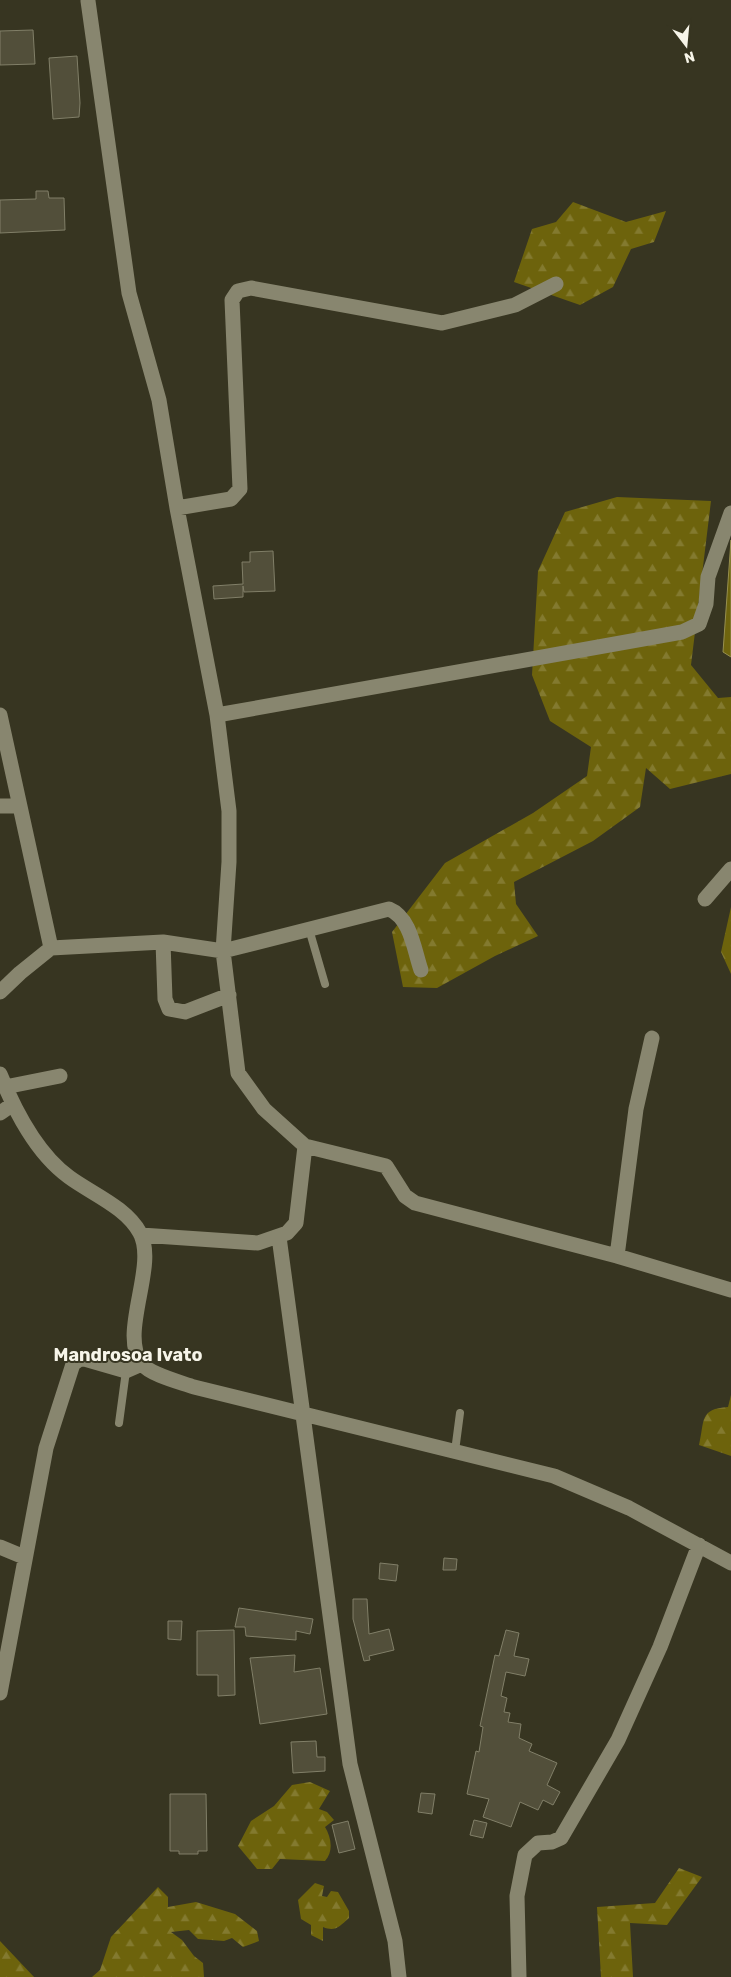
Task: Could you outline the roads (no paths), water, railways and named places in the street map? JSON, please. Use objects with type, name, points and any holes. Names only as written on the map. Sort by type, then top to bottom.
[{"type":"street","points":[[88,1],[129,293],[159,400],[177,508],[217,716],[229,811],[229,862],[223,951],[238,1074],[264,1109],[305,1146],[386,1166],[405,1196],[415,1203],[730,1288]]},
{"type":"street","points":[[177,508],[230,499],[240,489],[232,300],[238,291],[251,288],[442,323],[515,305],[556,284]]},
{"type":"street","points":[[217,716],[682,632],[699,624],[706,604],[708,578],[731,513]]},
{"type":"street","points":[[0,715],[19,806],[44,908],[51,948]]},
{"type":"street","points":[[0,806],[19,806]]},
{"type":"street","points":[[705,899],[731,869]]},
{"type":"street","points":[[0,992],[51,948],[163,942],[223,951],[389,908],[396,912],[406,925],[420,970]]},
{"type":"street","points":[[163,942],[165,999],[169,1009],[185,1012],[228,995]]},
{"type":"street","points":[[617,1256],[636,1109],[652,1038]]},
{"type":"street","points":[[60,1076],[3,1081],[13,1104],[37,1144],[68,1176],[118,1210],[132,1222],[141,1235],[144,1254],[135,1346],[142,1364],[162,1376],[194,1387],[554,1476],[628,1508],[731,1563]]},
{"type":"street","points":[[0,1113],[13,1104]]},
{"type":"street","points":[[141,1235],[258,1243],[287,1233],[296,1223],[305,1146]]},
{"type":"street","points":[[279,1237],[301,1412],[312,1472],[350,1758],[395,1941],[399,1977]]},
{"type":"street","points":[[0,1688],[46,1448],[73,1364],[81,1358],[126,1371],[142,1364]]},
{"type":"street","points":[[519,1977],[517,1896],[525,1856],[538,1843],[552,1842],[561,1838],[618,1740],[660,1647],[698,1545]]},
{"type":"street","points":[[0,1547],[24,1557]]},
{"type":"lane","points":[[309,929],[324,984]]},
{"type":"lane","points":[[120,1423],[126,1371]]},
{"type":"lane","points":[[455,1451],[460,1413]]},
{"type":"district","name":"Mandrosoa Ivato","points":[[128,1355]]}]
